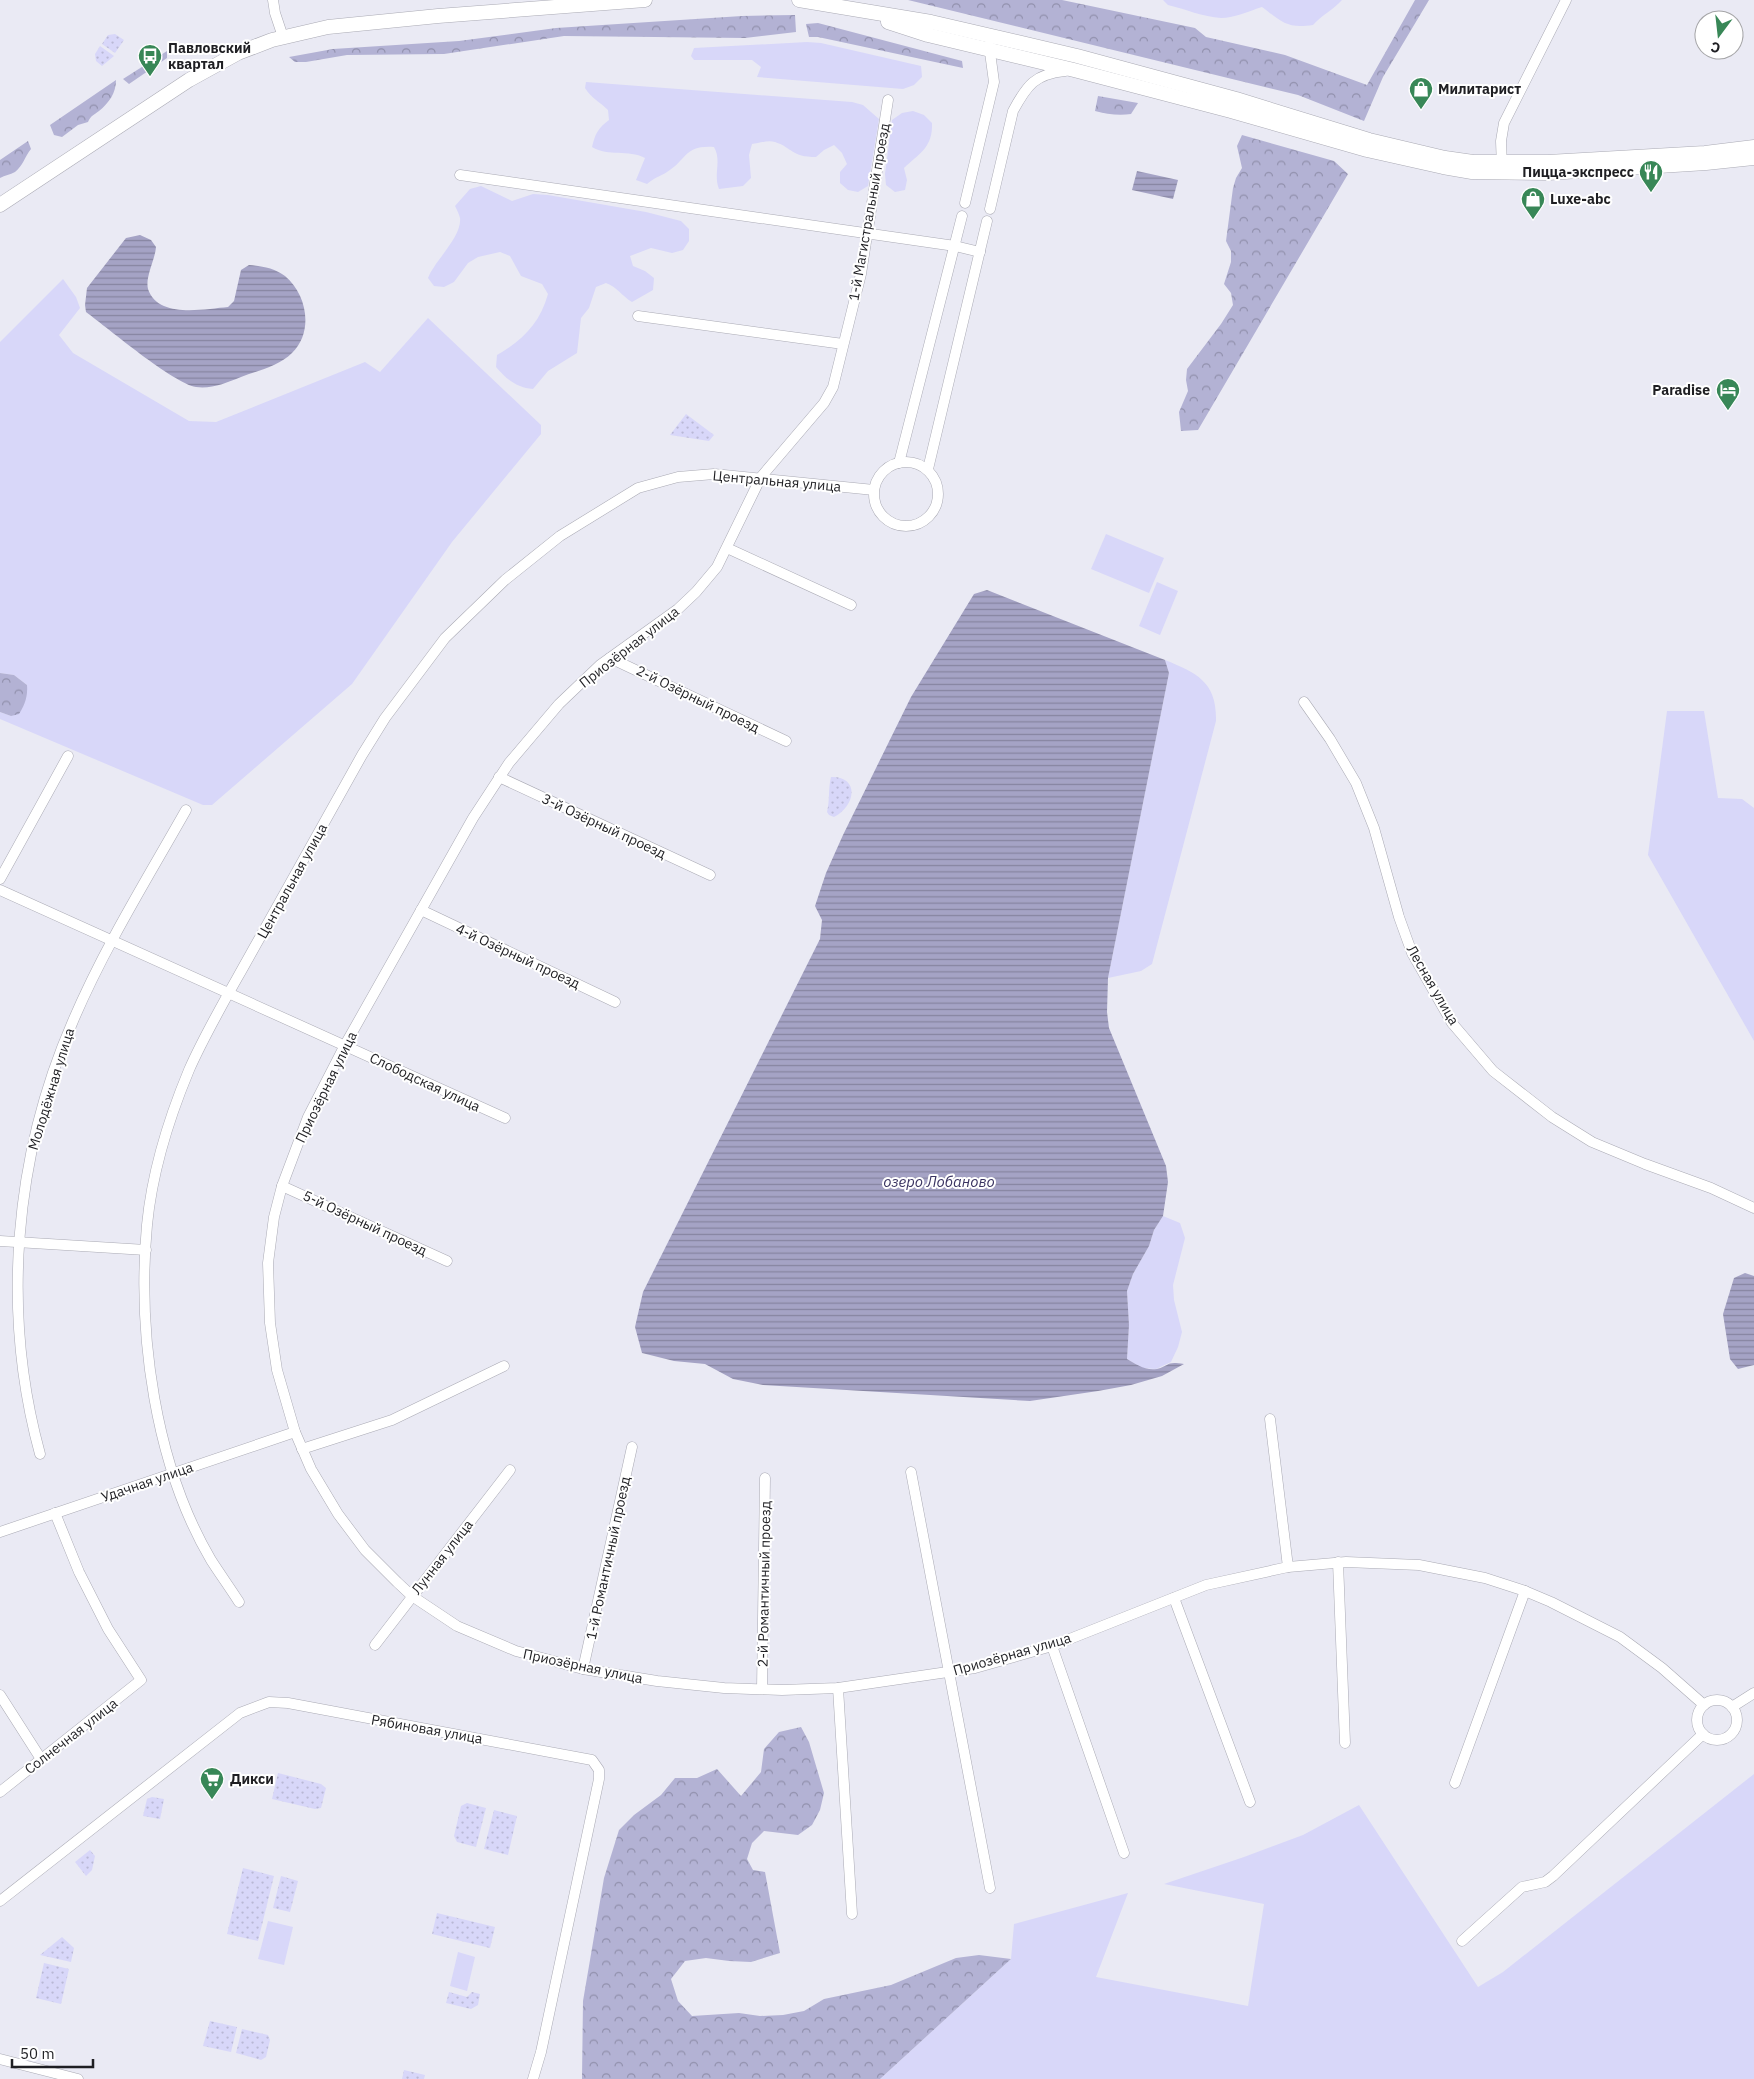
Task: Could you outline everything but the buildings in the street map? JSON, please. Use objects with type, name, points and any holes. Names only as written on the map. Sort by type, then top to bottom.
[{"type":"main road","points":[[0,205],[189,80],[238,53],[283,37],[328,28],[429,17],[645,0]]},
{"type":"main road","points":[[800,0],[852,10],[928,35],[989,42],[1236,99],[1410,151],[1503,168],[1593,172],[1754,158]]},
{"type":"main road","points":[[989,42],[1074,70],[1231,111],[1367,150],[1472,172],[1754,147]]},
{"type":"street","points":[[273,0],[283,37]]},
{"type":"street","points":[[1503,168],[1500,141],[1504,123],[1566,0]]},
{"type":"street","points":[[965,203],[994,82],[989,42]]},
{"type":"street","points":[[990,209],[1013,111],[1018,101],[1028,86],[1039,76],[1050,72],[1074,70]]},
{"type":"street","name":"1-й Магистральный проезд","points":[[761,477],[824,403],[833,387],[861,274],[888,100]]},
{"type":"street","points":[[460,175],[955,246],[980,252]]},
{"type":"street","points":[[899,463],[962,216]]},
{"type":"street","points":[[928,470],[987,222]]},
{"type":"street","points":[[638,316],[843,344]]},
{"type":"street","points":[[899,463],[914,463],[928,470],[936,480],[938,499],[933,513],[914,526],[898,525],[885,518],[876,505],[874,490],[885,470],[899,463]]},
{"type":"street","name":"Центральная улица","points":[[239,1602],[210,1559],[187,1510],[173,1473],[155,1402],[146,1342],[147,1224],[154,1181],[168,1130],[189,1070],[229,993],[384,718],[440,645],[505,580],[560,536],[638,488],[687,476],[714,474],[761,477],[874,490]]},
{"type":"street","name":"Приозёрная улица","points":[[761,477],[717,567],[696,592],[678,609],[610,658],[559,704],[499,777],[473,818],[345,1045],[308,1117],[282,1186],[268,1264],[269,1305],[277,1370],[295,1432],[311,1469],[338,1514],[365,1550],[412,1596],[457,1626],[516,1651],[583,1669],[657,1681],[724,1688],[762,1689],[838,1688],[975,1668],[1052,1646],[1206,1585],[1288,1567],[1338,1562],[1419,1564],[1485,1578],[1551,1602],[1620,1637],[1662,1668],[1704,1705]]},
{"type":"street","points":[[727,548],[851,605]]},
{"type":"street","name":"2-й Озёрный проезд","points":[[610,658],[786,741]]},
{"type":"street","name":"Лесная улица","points":[[1304,702],[1330,739],[1356,783],[1374,828],[1399,917],[1412,953],[1452,1023],[1493,1071],[1552,1117],[1592,1142],[1711,1188],[1754,1208]]},
{"type":"street","points":[[0,879],[68,756]]},
{"type":"street","name":"3-й Озёрный проезд","points":[[499,777],[710,875]]},
{"type":"street","name":"Молодёжная улица","points":[[40,1454],[33,1431],[19,1346],[18,1242],[25,1185],[34,1137],[54,1068],[73,1020],[112,940],[186,810]]},
{"type":"street","name":"Слободская улица","points":[[0,890],[505,1118]]},
{"type":"street","name":"4-й Озёрный проезд","points":[[421,910],[615,1002]]},
{"type":"street","name":"5-й Озёрный проезд","points":[[282,1186],[447,1261]]},
{"type":"street","points":[[0,1241],[146,1250]]},
{"type":"street","points":[[302,1449],[392,1420],[504,1366]]},
{"type":"street","points":[[1270,1419],[1288,1567]]},
{"type":"street","name":"Удачная улица","points":[[0,1532],[295,1432]]},
{"type":"street","name":"1-й Романтичный проезд","points":[[583,1669],[632,1447]]},
{"type":"street","name":"Лунная улица","points":[[375,1645],[510,1470]]},
{"type":"street","points":[[911,1472],[990,1888]]},
{"type":"street","name":"2-й Романтичный проезд","points":[[762,1689],[765,1478]]},
{"type":"street","name":"Солнечная улица","points":[[0,1792],[141,1680],[100,1613],[79,1572],[55,1513]]},
{"type":"street","points":[[1338,1562],[1345,1743]]},
{"type":"street","points":[[1455,1783],[1525,1591]]},
{"type":"street","points":[[1174,1598],[1250,1802]]},
{"type":"street","points":[[1052,1646],[1124,1853]]},
{"type":"street","points":[[838,1688],[852,1914]]},
{"type":"street","points":[[1732,1707],[1754,1693]]},
{"type":"street","points":[[0,1696],[41,1759]]},
{"type":"street","points":[[1719,1700],[1732,1707],[1737,1717],[1732,1733],[1718,1740],[1707,1738],[1700,1730],[1697,1719],[1700,1709],[1704,1705],[1719,1700]]},
{"type":"street","name":"Рябиновая улица","points":[[0,1900],[240,1713],[269,1702],[288,1703],[592,1760],[599,1770],[599,1779],[541,2052],[533,2079]]},
{"type":"street","points":[[1462,1941],[1522,1887],[1545,1882],[1553,1876],[1703,1734]]},
{"type":"street","points":[[0,2059],[78,2079]]},
{"type":"shaded area","points":[[1163,0],[1342,0],[1313,25],[1297,26],[1285,23],[1262,7],[1237,16],[1221,18],[1201,15],[1168,5]]},
{"type":"shaded area","points":[[115,34],[124,40],[115,53],[102,44],[108,35]]},
{"type":"shaded area","points":[[807,42],[821,43],[921,66],[922,77],[914,85],[903,89],[757,77],[761,67],[752,60],[694,60],[691,56],[694,48]]},
{"type":"shaded area","points":[[100,46],[114,56],[102,66],[96,61],[95,54]]},
{"type":"shaded area","points":[[586,82],[852,102],[863,105],[879,119],[868,186],[858,192],[848,190],[840,183],[840,172],[847,164],[842,153],[834,145],[816,157],[808,157],[797,154],[781,144],[769,141],[752,144],[749,155],[751,178],[743,186],[719,189],[717,183],[717,157],[714,147],[697,148],[691,151],[674,167],[647,184],[636,180],[645,158],[639,155],[605,152],[592,147],[597,132],[609,120],[608,110],[587,91],[585,88]]},
{"type":"shaded area","points":[[913,111],[924,115],[932,123],[932,131],[928,144],[904,168],[907,180],[905,190],[895,192],[886,185],[885,174],[892,120],[902,113]]},
{"type":"shaded area","points":[[481,186],[512,201],[533,194],[548,195],[646,212],[681,221],[689,229],[689,241],[683,250],[672,253],[651,248],[630,256],[633,266],[645,271],[654,278],[653,290],[632,302],[606,283],[596,287],[589,308],[581,318],[577,353],[548,371],[533,389],[522,387],[508,379],[496,367],[497,355],[522,337],[535,322],[548,294],[542,284],[521,276],[510,256],[500,252],[478,257],[468,263],[454,282],[444,287],[434,286],[428,278],[457,233],[460,218],[455,206],[470,189]]},
{"type":"shaded area","points":[[63,279],[76,297],[80,308],[59,335],[73,353],[189,421],[216,422],[365,362],[380,372],[428,318],[541,425],[541,434],[452,542],[352,684],[212,805],[203,805],[0,719],[0,712],[11,716],[27,685],[14,675],[0,673],[0,342]]},
{"type":"shaded area","points":[[686,414],[714,435],[709,441],[670,435]]},
{"type":"shaded area","points":[[1106,534],[1164,558],[1149,593],[1091,569]]},
{"type":"shaded area","points":[[1157,582],[1178,591],[1160,635],[1139,626]]},
{"type":"shaded area","points":[[1165,660],[1195,675],[1209,688],[1213,697],[1216,721],[1152,964],[1141,971],[1108,978],[1169,673]]},
{"type":"shaded area","points":[[1667,711],[1704,711],[1718,798],[1742,799],[1754,808],[1754,1041],[1648,855]]},
{"type":"shaded area","points":[[831,777],[847,781],[852,792],[847,806],[834,817],[827,812]]},
{"type":"shaded area","points":[[1163,1216],[1180,1223],[1185,1238],[1173,1285],[1174,1300],[1182,1332],[1171,1362],[1156,1369],[1142,1368],[1127,1359],[1129,1325],[1127,1291],[1133,1274],[1149,1246],[1154,1230]]},
{"type":"shaded area","points":[[278,1773],[321,1784],[326,1788],[321,1808],[315,1809],[272,1799]]},
{"type":"shaded area","points":[[1754,1774],[1754,2079],[880,2079],[1011,1959],[1014,1924],[1128,1893],[1096,1977],[1248,2006],[1264,1904],[1164,1884],[1303,1835],[1359,1805],[1478,1987],[1503,1972]]},
{"type":"shaded area","points":[[152,1797],[164,1799],[160,1819],[143,1816],[147,1799]]},
{"type":"shaded area","points":[[467,1803],[486,1808],[476,1847],[457,1842],[454,1836],[461,1806]]},
{"type":"shaded area","points":[[494,1810],[517,1816],[508,1855],[484,1849]]},
{"type":"shaded area","points":[[90,1850],[95,1856],[92,1870],[86,1876],[75,1862]]},
{"type":"shaded area","points":[[243,1868],[274,1876],[258,1941],[227,1934]]},
{"type":"shaded area","points":[[281,1876],[298,1881],[290,1912],[273,1908]]},
{"type":"shaded area","points":[[437,1913],[495,1927],[490,1948],[432,1934]]},
{"type":"shaded area","points":[[268,1921],[293,1927],[284,1965],[258,1959]]},
{"type":"shaded area","points":[[62,1937],[74,1948],[71,1962],[40,1955]]},
{"type":"shaded area","points":[[458,1952],[475,1957],[467,1991],[450,1986]]},
{"type":"shaded area","points":[[44,1963],[69,1969],[61,2004],[36,1998]]},
{"type":"shaded area","points":[[449,1992],[467,1997],[472,1992],[480,1994],[478,2005],[471,2009],[446,2003]]},
{"type":"shaded area","points":[[210,2021],[237,2027],[231,2052],[203,2046]]},
{"type":"shaded area","points":[[242,2029],[268,2035],[270,2040],[266,2057],[261,2060],[236,2053]]},
{"type":"shaded area","points":[[404,2070],[425,2075],[424,2079],[402,2079]]},
{"type":"green space","points":[[908,0],[1062,0],[1195,28],[1206,37],[1285,55],[1367,85],[1415,0],[1429,0],[1383,77],[1364,121],[1298,95]]},
{"type":"green space","points":[[795,15],[796,32],[745,38],[564,36],[444,54],[347,55],[306,62],[295,62],[289,57],[333,49],[459,41],[556,28],[742,16]]},
{"type":"green space","points":[[818,23],[962,61],[963,68],[818,37],[809,37],[806,24]]},
{"type":"green space","points":[[167,51],[167,58],[129,84],[123,79]]},
{"type":"green space","points":[[116,80],[115,89],[109,101],[103,108],[91,116],[88,122],[78,125],[62,137],[54,135],[50,125]]},
{"type":"green space","points":[[1098,96],[1138,103],[1131,114],[1117,115],[1104,113],[1095,111]]},
{"type":"green space","points":[[1242,135],[1334,161],[1348,174],[1198,430],[1181,431],[1179,412],[1188,391],[1187,369],[1233,305],[1231,293],[1224,284],[1231,262],[1231,251],[1226,241],[1233,188],[1242,168],[1237,146]]},
{"type":"green space","points":[[28,141],[31,149],[20,167],[15,172],[0,178],[0,160]]},
{"type":"green space","points":[[0,673],[14,675],[27,685],[26,700],[19,714],[11,716],[0,712]]},
{"type":"green space","points":[[801,1727],[809,1742],[824,1793],[820,1810],[812,1825],[798,1835],[764,1831],[752,1843],[747,1859],[753,1870],[765,1872],[780,1953],[751,1962],[706,1958],[685,1961],[671,1979],[678,2001],[692,2016],[739,2013],[760,2016],[783,2015],[804,2011],[824,1999],[891,1985],[956,1958],[979,1955],[1011,1959],[880,2079],[582,2079],[583,2001],[604,1878],[619,1830],[634,1815],[661,1795],[675,1778],[697,1778],[717,1769],[741,1796],[761,1772],[764,1749],[779,1732]]},
{"type":"water","points":[[1137,171],[1178,180],[1173,199],[1132,190]]},
{"type":"water","points":[[140,235],[151,240],[156,247],[147,284],[148,289],[153,298],[161,305],[171,308],[195,310],[228,307],[234,301],[241,270],[249,265],[268,268],[281,273],[293,284],[303,303],[305,324],[299,344],[287,358],[274,365],[213,386],[196,387],[172,376],[157,366],[86,312],[85,305],[87,288],[126,238]]},
{"type":"water","name":"озеро Лобаново","points":[[987,590],[1165,660],[1169,673],[1108,978],[1107,1012],[1109,1028],[1166,1166],[1168,1182],[1163,1216],[1154,1230],[1149,1246],[1133,1274],[1127,1291],[1129,1325],[1127,1359],[1149,1369],[1157,1369],[1171,1363],[1184,1364],[1162,1376],[1131,1385],[1030,1401],[763,1385],[733,1379],[705,1364],[674,1361],[642,1353],[635,1327],[643,1292],[820,939],[822,920],[815,906],[826,873],[843,835],[911,697],[974,594]]},
{"type":"water","points":[[1745,1273],[1754,1276],[1754,1365],[1738,1369],[1730,1359],[1723,1314],[1734,1278]]},
{"type":"place","name":"Павловский квартал","points":[[150,77]]},
{"type":"place","name":"Милитарист","points":[[1421,110]]},
{"type":"place","name":"Пицца-экспресс","points":[[1651,193]]},
{"type":"place","name":"Luxe-abc","points":[[1533,220]]},
{"type":"place","name":"Paradise","points":[[1728,411]]},
{"type":"place","name":"Дикси","points":[[212,1800]]}]
